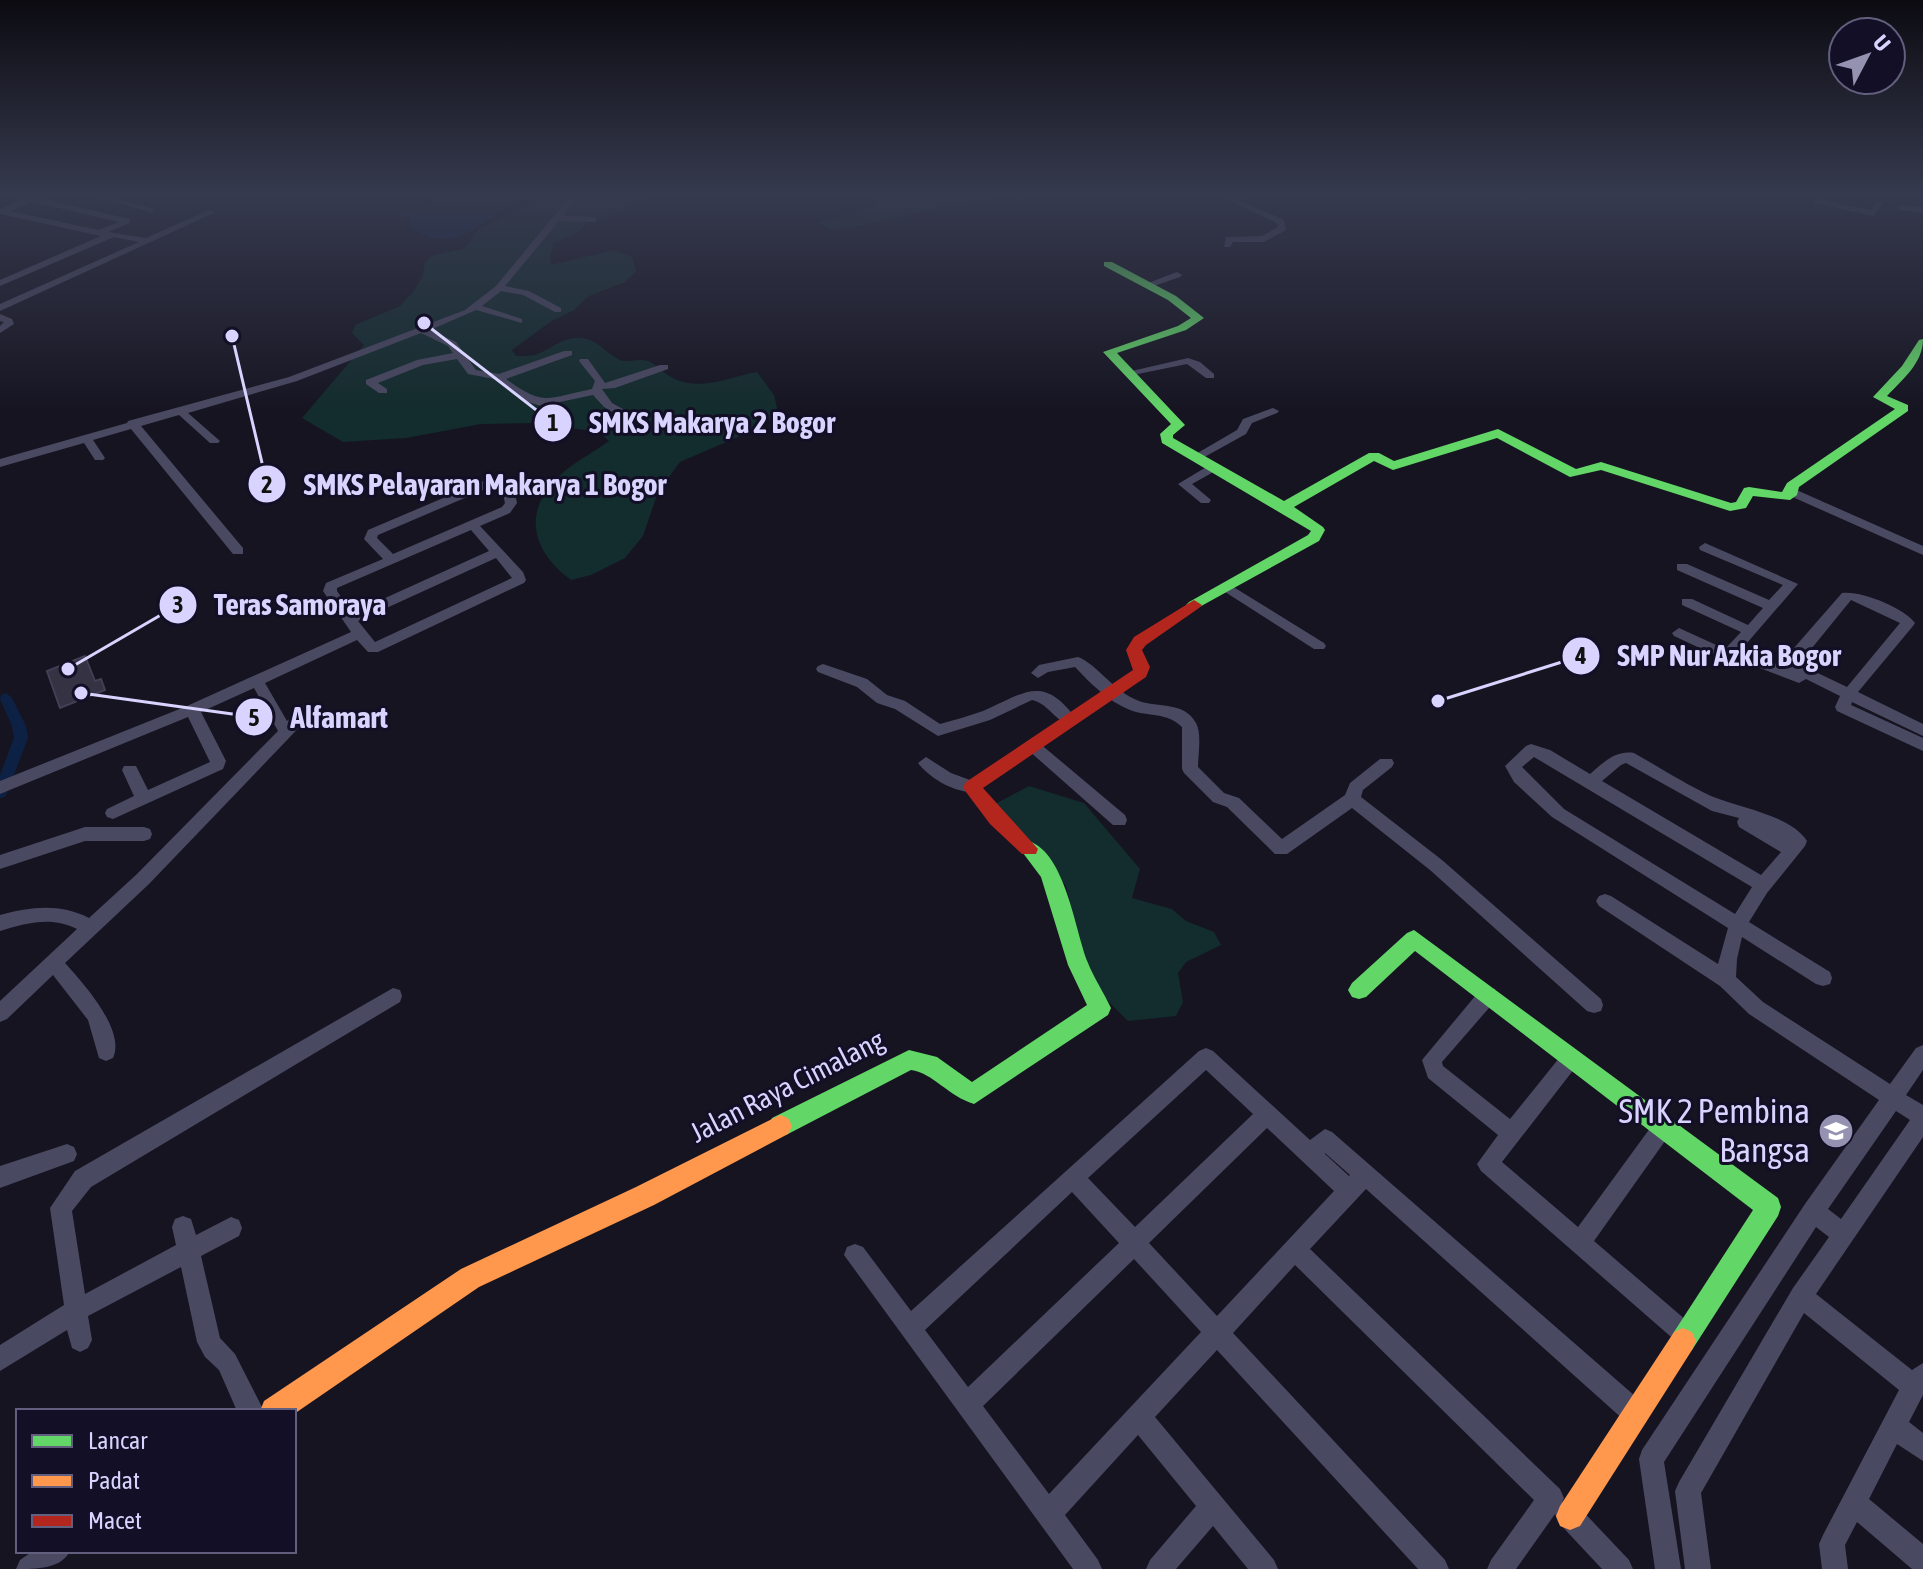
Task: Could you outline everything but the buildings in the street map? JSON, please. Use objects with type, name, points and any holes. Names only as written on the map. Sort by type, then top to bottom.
[{"type":"street","points":[[6,266],[25,272]]},
{"type":"street","points":[[0,283],[37,266]]},
{"type":"street","points":[[0,308],[92,266]]},
{"type":"street","points":[[0,463],[91,432],[181,411],[293,379],[422,330],[476,307],[499,288],[516,266]]},
{"type":"street","points":[[926,763],[945,777],[972,787],[1143,671],[1134,650],[1140,641],[1316,535],[1318,530],[1167,440],[1166,434],[1179,425],[1109,352],[1182,328],[1198,318],[1172,298],[1112,266]]},
{"type":"street","points":[[1148,285],[1177,275]]},
{"type":"street","points":[[499,288],[526,293],[558,310]]},
{"type":"street","points":[[0,290],[18,295]]},
{"type":"street","points":[[476,307],[519,321]]},
{"type":"street","points":[[0,317],[9,324],[0,330]]},
{"type":"street","points":[[422,330],[452,344],[472,372],[499,378],[526,398],[541,403],[611,386],[664,367]]},
{"type":"street","points":[[1792,492],[1792,486],[1861,442],[1904,408],[1879,397],[1907,368],[1923,342]]},
{"type":"street","points":[[499,378],[568,353]]},
{"type":"street","points":[[383,391],[370,382],[421,362],[461,355]]},
{"type":"street","points":[[584,361],[600,381],[598,389],[608,405],[628,416],[630,427]]},
{"type":"street","points":[[1132,377],[1188,361],[1210,376]]},
{"type":"street","points":[[181,411],[189,422],[209,433],[214,441]]},
{"type":"street","points":[[1195,458],[1242,432],[1247,421],[1273,411]]},
{"type":"street","points":[[132,423],[238,551]]},
{"type":"street","points":[[91,432],[99,458]]},
{"type":"street","points":[[1284,507],[1374,456],[1393,466],[1498,433],[1575,474],[1601,466],[1730,507],[1741,505],[1749,491],[1785,497],[1792,492]]},
{"type":"street","points":[[1205,500],[1184,484],[1213,467]]},
{"type":"street","points":[[392,560],[370,539],[372,533],[492,482],[503,482],[508,489],[510,507],[473,525],[392,560],[331,586],[330,591],[370,648],[379,648],[516,582],[519,577],[473,525]]},
{"type":"street","points":[[1792,492],[1923,551]]},
{"type":"street","points":[[1679,633],[1724,654],[1732,652],[1791,584],[1705,547]]},
{"type":"street","points":[[349,620],[498,552]]},
{"type":"street","points":[[1682,567],[1770,606]]},
{"type":"street","points":[[1227,587],[1319,646]]},
{"type":"street","points":[[1920,723],[1848,695],[1797,670],[1791,662],[1847,596],[1855,596],[1904,618],[1908,623],[1848,695],[1842,704],[1845,710],[1923,745]]},
{"type":"street","points":[[1687,602],[1750,631]]},
{"type":"street","points":[[0,788],[192,710],[359,634]]},
{"type":"street","points":[[1732,652],[1819,686],[1827,685]]},
{"type":"street","points":[[1038,673],[1044,668],[1078,662],[1135,706],[1170,710],[1188,723],[1190,769],[1219,798],[1233,802],[1281,849],[1352,799],[1356,787],[1386,763]]},
{"type":"street","points":[[823,669],[862,683],[882,699],[900,705],[938,730],[985,716],[1030,695],[1043,697],[1069,720]]},
{"type":"street","points":[[257,681],[283,727]]},
{"type":"street","points":[[113,813],[217,765],[218,761],[192,710]]},
{"type":"street","points":[[0,1013],[55,965],[307,710]]},
{"type":"street","points":[[1033,746],[1119,820]]},
{"type":"street","points":[[1763,885],[1537,751],[1527,752],[1513,766],[1520,778],[1549,808],[1823,978]]},
{"type":"street","points":[[1591,782],[1615,761],[1628,757],[1711,802],[1795,836],[1799,841],[1763,885],[1737,925],[1726,959],[1727,980]]},
{"type":"street","points":[[130,770],[144,799]]},
{"type":"street","name":"Jalan Raya Cimalang","points":[[277,1409],[470,1278],[645,1196],[909,1060],[933,1063],[961,1091],[974,1093],[1100,1008],[1078,965],[1050,874],[1041,861],[997,819],[972,787]]},
{"type":"street","points":[[1352,799],[1436,865],[1594,1005]]},
{"type":"street","points":[[0,862],[85,834],[144,834]]},
{"type":"street","points":[[1605,901],[1727,980],[1756,1008],[1923,1118],[1801,1296],[1688,1491],[1698,1569]]},
{"type":"street","points":[[0,923],[46,913],[64,914],[86,925]]},
{"type":"street","points":[[1359,990],[1414,939],[1769,1207],[1634,1412],[1570,1516]]},
{"type":"street","points":[[55,965],[95,1012],[103,1028],[106,1052]]},
{"type":"street","points":[[1488,995],[1432,1060],[1435,1071],[1511,1133]]},
{"type":"street","points":[[80,1340],[61,1208],[83,1179],[393,996]]},
{"type":"street","points":[[1668,1569],[1651,1459],[1813,1212],[1923,1054]]},
{"type":"street","points":[[910,1328],[1206,1057],[1310,1154],[1357,1183],[1634,1412]]},
{"type":"street","points":[[1571,1058],[1488,1164],[1686,1335]]},
{"type":"street","points":[[967,1405],[1267,1114]]},
{"type":"street","points":[[1580,1243],[1663,1127]]},
{"type":"street","points":[[0,1177],[67,1154]]},
{"type":"street","points":[[1073,1177],[1436,1569]]},
{"type":"street","points":[[1048,1514],[1357,1183]]},
{"type":"street","points":[[1813,1212],[1842,1233]]},
{"type":"street","points":[[183,1227],[209,1342],[214,1353],[227,1362],[242,1400],[250,1409]]},
{"type":"street","points":[[0,1359],[77,1310],[231,1228]]},
{"type":"street","points":[[1295,1249],[1570,1516],[1620,1569]]},
{"type":"street","points":[[855,1255],[1089,1569]]},
{"type":"street","points":[[1801,1296],[1918,1381],[1832,1544],[1835,1569]]},
{"type":"street","points":[[1139,1417],[1265,1569]]},
{"type":"street","points":[[1894,1426],[1923,1449]]},
{"type":"street","points":[[1500,1569],[1551,1498]]},
{"type":"street","points":[[1854,1503],[1923,1561]]},
{"type":"street","points":[[1159,1569],[1213,1506]]},
{"type":"street","points":[[29,1569],[54,1553]]},
{"type":"green space","points":[[424,266],[635,266],[636,271],[625,282],[589,296],[574,310],[550,322],[512,350],[516,356],[535,355],[563,341],[581,338],[596,343],[622,360],[648,361],[670,376],[694,384],[757,372],[774,395],[778,412],[761,427],[680,462],[658,492],[643,536],[625,558],[591,575],[571,580],[557,568],[539,541],[537,512],[542,498],[566,470],[609,441],[599,432],[534,423],[481,424],[406,438],[343,442],[302,418],[364,345],[352,333],[355,325],[400,306],[423,275]]},
{"type":"green space","points":[[1029,786],[1084,803],[1140,869],[1132,898],[1172,909],[1186,921],[1214,932],[1221,945],[1186,962],[1178,973],[1183,1002],[1176,1016],[1128,1021],[1090,983],[1066,886],[1043,855],[995,804]]},
{"type":"waterway","points":[[0,793],[21,738],[6,698]]},
{"type":"traffic: fast","points":[[1112,266],[1172,298],[1198,318],[1182,328],[1109,352],[1179,425],[1166,434],[1167,440],[1311,523],[1318,530],[1314,538],[1194,605]]},
{"type":"traffic: fast","points":[[1284,507],[1374,456],[1393,466],[1498,433],[1575,474],[1601,466],[1730,507],[1741,505],[1749,491],[1785,497],[1792,492],[1792,486],[1904,408],[1879,397],[1907,368],[1923,342]]},
{"type":"traffic: fast","points":[[780,1126],[909,1060],[929,1064],[956,1086],[974,1093],[1100,1008],[1078,965],[1050,874],[1029,849]]},
{"type":"traffic: fast","points":[[1359,990],[1414,939],[1769,1207],[1683,1341]]},
{"type":"traffic: slow","points":[[277,1409],[470,1278],[645,1196],[780,1126]]},
{"type":"traffic: slow","points":[[1570,1516],[1683,1341]]},
{"type":"traffic: jam","points":[[1029,849],[997,819],[972,787],[1140,673],[1142,667],[1134,650],[1140,641],[1194,605]]},
{"type":"place","name":"SMKS Makarya 2 Bogor","points":[[424,323]]},
{"type":"place","name":"SMKS Pelayaran Makarya 1 Bogor","points":[[232,336]]},
{"type":"place","name":"Teras Samoraya","points":[[68,669]]},
{"type":"place","name":"Alfamart","points":[[81,693]]},
{"type":"place","name":"SMP Nur Azkia Bogor","points":[[1438,701]]},
{"type":"place","name":"SMK 2 Pembina Bangsa","points":[[1836,1131]]}]
